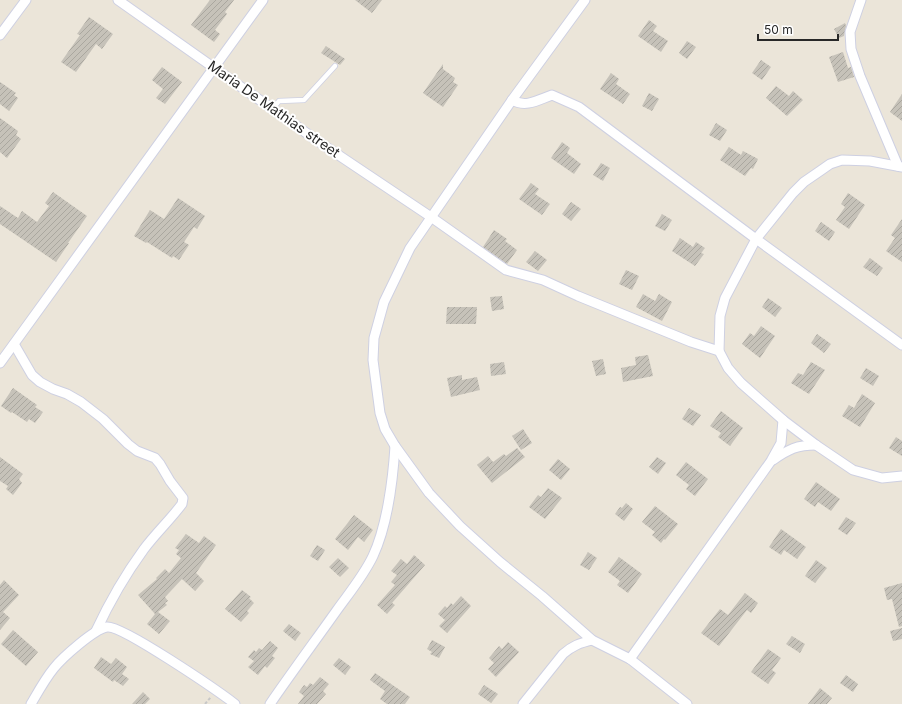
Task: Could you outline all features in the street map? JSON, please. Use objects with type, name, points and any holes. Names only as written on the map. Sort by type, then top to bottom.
[{"type":"street","points":[[0,35],[26,0]]},
{"type":"street","name":"Maria De Mathias street","points":[[118,0],[506,270],[543,280],[578,296],[691,342],[719,351]]},
{"type":"street","points":[[0,363],[263,0]]},
{"type":"street","points":[[585,0],[512,100],[410,248],[384,302],[374,338],[373,360],[380,413],[385,429],[395,446],[429,493],[460,526],[592,640],[630,659],[686,704]]},
{"type":"street","points":[[861,0],[850,32],[851,49],[860,76],[900,166]]},
{"type":"street","points":[[512,100],[519,104],[527,104],[552,95],[579,107],[756,239],[902,345]]},
{"type":"street","points":[[900,166],[870,161],[842,160],[830,164],[804,182],[793,193],[756,239],[725,298],[720,316],[719,351],[728,368],[741,383],[783,420],[852,470],[882,478],[902,476]]},
{"type":"street","points":[[14,344],[32,375],[40,382],[81,402],[103,419],[137,451],[155,458],[183,498],[180,507],[144,548],[127,573],[108,605],[96,632]]},
{"type":"street","points":[[630,659],[771,461],[781,443],[783,420]]},
{"type":"street","points":[[771,461],[789,449],[798,446],[816,445]]},
{"type":"street","points":[[270,704],[357,582],[372,556],[380,538],[388,502],[393,472],[395,446]]},
{"type":"street","points":[[30,704],[55,667],[74,648],[96,632],[106,627],[112,627],[121,631],[216,690],[235,704]]},
{"type":"street","points":[[523,704],[563,654],[578,644],[592,640]]},
{"type":"lane","points":[[273,109],[279,101],[305,100],[335,66]]},
{"type":"building","points":[[210,0],[234,0],[225,12],[227,14],[215,30],[220,34],[214,42],[191,25]]},
{"type":"building","points":[[355,0],[382,0],[372,13]]},
{"type":"building","points":[[89,17],[113,34],[102,49],[96,44],[76,72],[61,62],[80,35],[77,34]]},
{"type":"building","points":[[649,20],[657,26],[653,31],[668,41],[661,52],[638,36]]},
{"type":"building","points":[[845,23],[846,26],[844,36],[839,38],[834,29]]},
{"type":"building","points":[[687,41],[696,47],[687,59],[679,53]]},
{"type":"building","points":[[326,46],[345,59],[340,65],[321,53]]},
{"type":"building","points":[[843,52],[848,68],[851,67],[854,77],[838,82],[829,57]]},
{"type":"building","points":[[761,60],[771,67],[762,80],[752,73]]},
{"type":"building","points":[[443,64],[443,69],[455,78],[453,82],[458,85],[443,107],[423,93]]},
{"type":"building","points":[[162,67],[182,82],[165,104],[156,98],[163,89],[152,80]]},
{"type":"building","points":[[611,73],[619,79],[616,84],[630,94],[623,104],[600,89]]},
{"type":"building","points":[[0,82],[16,93],[14,95],[18,98],[9,111],[0,104]]},
{"type":"building","points":[[776,86],[789,96],[793,91],[803,100],[787,116],[766,98]]},
{"type":"building","points":[[649,93],[659,99],[652,111],[642,106]]},
{"type":"building","points":[[902,94],[902,121],[890,112]]},
{"type":"building","points":[[0,118],[18,131],[16,135],[21,139],[7,158],[0,152]]},
{"type":"building","points":[[716,123],[727,130],[720,141],[709,135]]},
{"type":"building","points":[[562,142],[570,148],[567,153],[581,164],[574,174],[551,158]]},
{"type":"building","points":[[729,147],[741,155],[743,151],[758,159],[753,169],[751,168],[745,176],[720,160]]},
{"type":"building","points":[[601,163],[610,168],[603,181],[593,175]]},
{"type":"building","points":[[531,183],[539,189],[535,194],[550,204],[542,215],[519,199]]},
{"type":"building","points":[[53,192],[87,216],[56,262],[0,224],[0,206],[18,218],[22,211],[37,222],[49,206],[45,203]]},
{"type":"building","points":[[848,193],[865,205],[849,229],[836,220],[845,207],[841,204]]},
{"type":"building","points":[[178,198],[205,216],[197,229],[194,227],[184,242],[189,245],[179,260],[173,256],[172,258],[147,242],[146,243],[134,236],[150,210],[164,219]]},
{"type":"building","points":[[571,202],[581,209],[571,221],[562,214]]},
{"type":"building","points":[[662,214],[672,220],[665,231],[655,226]]},
{"type":"building","points":[[902,219],[902,262],[886,251],[895,238],[891,235]]},
{"type":"building","points":[[821,222],[835,232],[829,241],[815,231]]},
{"type":"building","points":[[494,230],[507,239],[505,241],[517,250],[507,264],[483,247]]},
{"type":"building","points":[[680,238],[693,247],[696,242],[705,248],[701,253],[704,254],[695,266],[672,251]]},
{"type":"building","points":[[535,251],[547,260],[538,271],[526,262]]},
{"type":"building","points":[[870,258],[883,268],[877,276],[863,267]]},
{"type":"building","points":[[626,270],[639,276],[632,290],[619,284]]},
{"type":"building","points":[[643,294],[655,301],[659,294],[672,302],[662,321],[636,307]]},
{"type":"building","points":[[502,296],[504,309],[492,311],[490,297]]},
{"type":"building","points":[[768,298],[782,308],[775,317],[762,307]]},
{"type":"building","points":[[447,307],[477,307],[476,324],[446,324]]},
{"type":"building","points":[[761,326],[775,336],[760,358],[742,344],[750,333],[754,336]]},
{"type":"building","points":[[817,334],[831,344],[824,353],[811,343]]},
{"type":"building","points":[[648,355],[653,376],[623,382],[621,368],[636,365],[635,357]]},
{"type":"building","points":[[603,359],[606,374],[596,376],[592,361]]},
{"type":"building","points":[[504,362],[506,374],[491,376],[490,364]]},
{"type":"building","points":[[811,362],[825,370],[809,394],[791,383],[798,373],[803,375]]},
{"type":"building","points":[[866,368],[879,376],[873,386],[860,378]]},
{"type":"building","points":[[462,375],[462,380],[477,377],[480,390],[451,397],[447,378]]},
{"type":"building","points":[[13,388],[37,405],[35,407],[43,412],[35,423],[29,419],[27,422],[1,406]]},
{"type":"building","points":[[862,394],[875,403],[860,427],[842,416],[849,405],[854,408]]},
{"type":"building","points":[[689,408],[701,415],[693,426],[682,419]]},
{"type":"building","points":[[721,411],[743,428],[730,446],[718,437],[721,433],[710,426]]},
{"type":"building","points":[[523,429],[532,443],[521,450],[512,436]]},
{"type":"building","points":[[896,437],[902,441],[902,456],[889,448]]},
{"type":"building","points":[[517,448],[525,457],[492,483],[477,465],[488,456],[493,462],[504,454],[506,456]]},
{"type":"building","points":[[0,457],[23,474],[19,479],[22,483],[13,495],[6,489],[8,486],[0,481]]},
{"type":"building","points":[[657,457],[666,463],[658,474],[649,467]]},
{"type":"building","points":[[558,459],[570,469],[561,480],[549,470]]},
{"type":"building","points":[[686,462],[708,479],[695,496],[686,489],[689,485],[676,475]]},
{"type":"building","points":[[816,482],[840,499],[831,511],[818,502],[815,507],[804,499]]},
{"type":"building","points":[[548,488],[562,498],[545,519],[529,507],[538,495],[541,497]]},
{"type":"building","points":[[626,503],[633,509],[624,521],[615,514],[620,507],[622,508]]},
{"type":"building","points":[[655,506],[678,524],[661,543],[652,535],[655,532],[642,522]]},
{"type":"building","points":[[354,515],[373,530],[364,542],[358,537],[348,550],[335,539]]},
{"type":"building","points":[[846,517],[856,523],[847,535],[838,529]]},
{"type":"building","points":[[781,529],[806,547],[797,559],[784,550],[781,555],[769,547]]},
{"type":"building","points":[[186,534],[199,543],[204,536],[216,545],[196,573],[204,581],[195,591],[182,579],[165,597],[168,601],[165,603],[167,605],[158,612],[170,621],[159,634],[147,624],[155,614],[138,595],[157,579],[156,578],[165,569],[169,573],[181,558],[176,554],[179,550],[175,548]]},
{"type":"building","points":[[317,545],[325,550],[318,561],[310,556]]},
{"type":"building","points":[[588,552],[597,558],[589,570],[580,565]]},
{"type":"building","points":[[414,555],[425,565],[392,603],[395,605],[387,614],[377,605],[395,585],[391,582],[397,575],[391,571],[401,559],[407,564]]},
{"type":"building","points":[[619,557],[642,574],[628,593],[617,585],[620,581],[608,572]]},
{"type":"building","points":[[338,558],[349,568],[340,577],[329,567]]},
{"type":"building","points":[[816,560],[827,568],[815,583],[805,576]]},
{"type":"building","points":[[4,580],[19,595],[3,612],[10,618],[0,630],[0,585]]},
{"type":"building","points":[[902,583],[902,626],[899,627],[892,599],[887,600],[884,588]]},
{"type":"building","points":[[242,590],[251,597],[249,598],[254,603],[247,611],[249,613],[241,622],[225,609]]},
{"type":"building","points":[[745,593],[758,603],[751,613],[747,610],[719,646],[701,633],[720,609],[728,615]]},
{"type":"building","points":[[461,596],[471,606],[447,633],[439,626],[445,620],[438,614],[445,606],[447,608],[451,603],[453,605]]},
{"type":"building","points":[[289,624],[301,633],[295,641],[283,631]]},
{"type":"building","points":[[902,628],[902,639],[893,641],[890,631]]},
{"type":"building","points":[[13,630],[38,652],[26,666],[1,644]]},
{"type":"building","points":[[792,636],[805,644],[800,653],[786,644]]},
{"type":"building","points":[[432,640],[445,647],[439,658],[430,654],[432,652],[427,649]]},
{"type":"building","points":[[270,641],[278,648],[272,656],[275,658],[267,668],[265,666],[258,675],[248,667],[254,661],[248,657],[254,650],[256,652],[259,648],[262,650]]},
{"type":"building","points":[[508,642],[519,652],[496,677],[488,669],[494,663],[489,658],[499,646],[502,649]]},
{"type":"building","points":[[768,649],[781,658],[772,670],[776,673],[768,684],[751,672]]},
{"type":"building","points":[[101,657],[111,664],[116,658],[127,667],[122,674],[129,679],[123,686],[114,680],[113,682],[94,668]]},
{"type":"building","points":[[339,658],[351,667],[345,675],[333,665]]},
{"type":"building","points":[[375,673],[410,697],[405,704],[387,704],[380,699],[385,691],[370,680]]},
{"type":"building","points":[[846,675],[858,684],[853,692],[840,683]]},
{"type":"building","points":[[320,677],[329,684],[323,691],[326,694],[317,704],[298,704],[304,696],[299,692],[304,685],[307,687],[310,683],[313,685]]},
{"type":"building","points":[[484,685],[498,694],[491,703],[478,694]]},
{"type":"building","points":[[820,688],[832,698],[827,704],[808,704]]},
{"type":"building","points":[[143,692],[150,699],[145,704],[132,704]]}]
